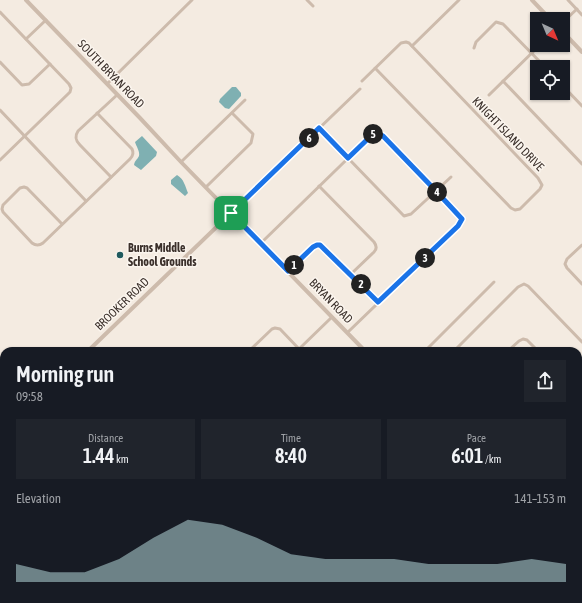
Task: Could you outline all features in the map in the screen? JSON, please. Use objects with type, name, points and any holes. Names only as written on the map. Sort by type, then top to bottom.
[{"type":"street","name":"SOUTH BRYAN ROAD","points":[[26,0],[181,162]]},
{"type":"street","points":[[107,84],[192,0]]},
{"type":"street","points":[[307,0],[313,6]]},
{"type":"street","points":[[362,81],[401,43],[406,42],[412,46],[459,0]]},
{"type":"street","points":[[532,0],[543,12]]},
{"type":"street","points":[[568,0],[582,15]]},
{"type":"street","points":[[570,16],[577,9]]},
{"type":"street","points":[[0,12],[70,86],[68,94],[0,160]]},
{"type":"street","points":[[26,39],[46,20]]},
{"type":"street","points":[[474,48],[476,42],[496,22],[503,24],[538,60]]},
{"type":"street","points":[[570,39],[582,52]]},
{"type":"street","name":"KNIGHT ISLAND DRIVE","points":[[375,68],[511,208],[515,210],[520,209],[541,187],[541,182],[412,46]]},
{"type":"street","points":[[489,95],[532,54]]},
{"type":"street","points":[[0,62],[22,85],[29,84],[50,64]]},
{"type":"street","points":[[503,82],[582,164]]},
{"type":"street","name":"BROOKER ROAD","points":[[92,347],[360,89]]},
{"type":"street","points":[[570,93],[582,106]]},
{"type":"street","points":[[111,177],[80,145],[76,139],[76,135],[77,132],[117,95]]},
{"type":"street","points":[[181,162],[245,100]]},
{"type":"street","points":[[0,110],[86,201]]},
{"type":"street","points":[[62,224],[27,188],[20,188],[3,204],[3,212],[32,243],[39,245],[43,243],[132,157],[133,151],[97,113]]},
{"type":"street","points":[[206,187],[251,143],[253,134],[232,113]]},
{"type":"street","points":[[319,128],[404,216],[411,214],[451,177]]},
{"type":"street","points":[[261,243],[375,132],[383,136],[462,219],[458,226],[348,332]]},
{"type":"street","name":"BRYAN ROAD","points":[[181,162],[362,347]]},
{"type":"street","points":[[319,186],[376,244],[374,252],[351,274]]},
{"type":"street","points":[[288,271],[313,247],[318,245],[351,274],[378,302]]},
{"type":"street","points":[[582,245],[567,259],[565,264],[582,284]]},
{"type":"street","points":[[429,347],[494,282]]},
{"type":"street","points":[[458,347],[518,287],[524,284],[528,286],[582,342]]},
{"type":"street","points":[[303,347],[332,316]]},
{"type":"street","points":[[254,347],[272,329],[276,328],[280,330],[297,347]]},
{"type":"street","points":[[512,347],[518,341],[523,339],[527,340],[534,347]]},
{"type":"water","points":[[232,87],[236,87],[241,93],[241,96],[229,109],[225,108],[219,102],[220,99]]},
{"type":"water","points":[[142,136],[157,152],[156,156],[141,170],[134,165],[139,156],[135,142]]},
{"type":"water","points":[[177,175],[183,181],[188,193],[185,196],[171,184],[171,180]]},
{"type":"place","name":"Burns Middle School Grounds","points":[[120,255]]},
{"type":"route","points":[[319,128],[348,158],[375,132],[383,136],[462,219],[458,226],[378,302],[320,245],[313,247],[288,271],[231,213],[319,128]]}]
